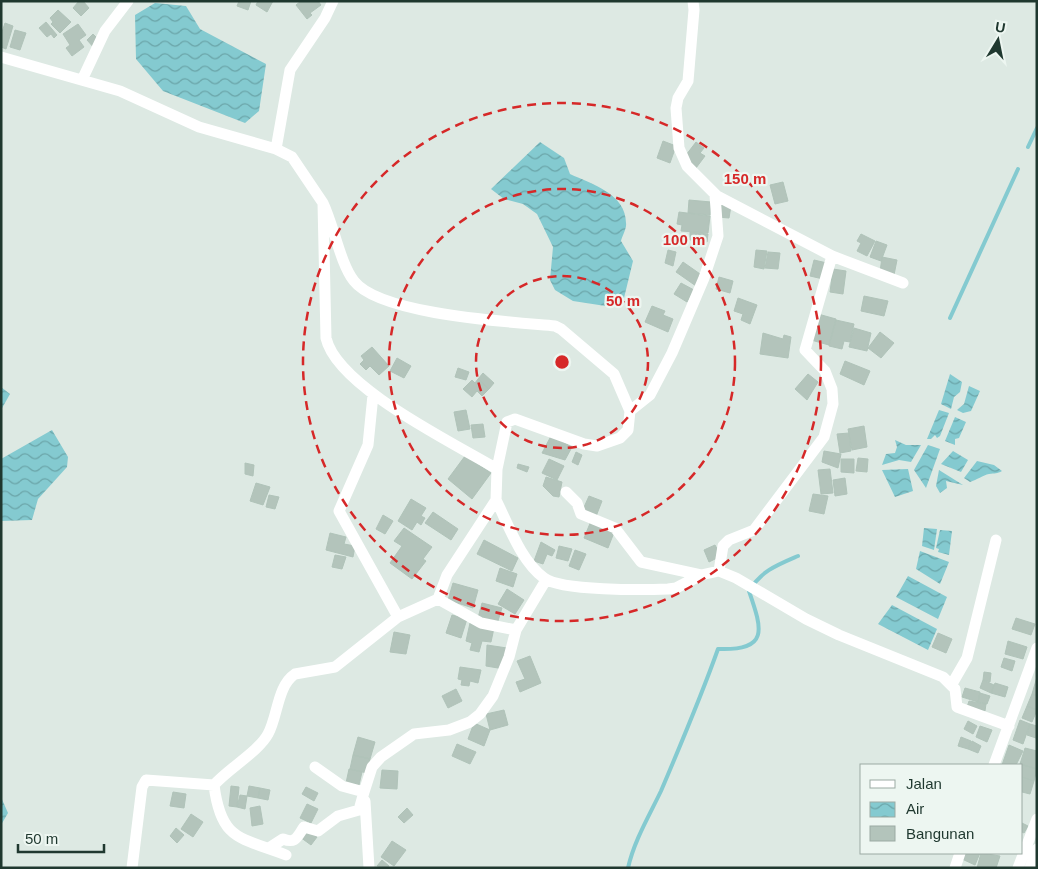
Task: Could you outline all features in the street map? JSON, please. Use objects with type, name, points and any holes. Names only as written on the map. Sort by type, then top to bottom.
[{"type":"street","points":[[82,80],[105,31],[128,1]]},
{"type":"street","points":[[276,149],[290,70],[325,18],[333,1]]},
{"type":"street","points":[[693,1],[694,10],[688,81],[678,98],[676,108],[681,157],[687,166],[715,195],[832,256],[904,283]]},
{"type":"street","points":[[1,57],[120,91],[199,127],[276,149],[292,156],[323,203],[348,272],[361,288],[394,302],[440,313],[502,322],[554,326],[609,368],[630,411],[629,426],[625,434],[610,443],[597,446],[584,444],[558,433],[510,420],[505,425],[497,469],[496,500],[532,566],[546,580],[620,590],[668,589],[676,588],[701,575],[719,571],[827,629],[943,677],[952,684],[957,707],[1009,726]]},
{"type":"street","points":[[630,411],[650,395],[672,353],[704,278],[718,236],[715,195]]},
{"type":"street","points":[[323,203],[324,307],[328,346],[334,358],[373,395],[497,469]]},
{"type":"street","points":[[719,571],[723,546],[729,540],[754,530],[824,437],[833,404],[832,389],[825,371],[805,350],[832,256]]},
{"type":"street","points":[[373,395],[368,445],[339,510],[398,617]]},
{"type":"street","points":[[566,492],[577,504],[581,514],[616,528],[642,562],[701,575]]},
{"type":"street","points":[[132,868],[143,782],[149,779],[214,785],[266,738],[282,693],[291,677],[335,667],[398,617],[438,599],[446,575],[496,500]]},
{"type":"street","points":[[952,684],[966,658],[996,540]]},
{"type":"street","points":[[269,848],[283,839],[289,842],[295,841],[304,827],[318,832],[338,816],[355,813],[359,810],[372,767],[380,758],[414,734],[448,730],[470,722],[480,714],[498,686],[516,630],[546,580]]},
{"type":"street","points":[[438,599],[476,621],[516,630]]},
{"type":"street","points":[[994,764],[1037,648]]},
{"type":"street","points":[[315,767],[342,786],[364,792]]},
{"type":"street","points":[[214,785],[218,813],[226,826],[236,836],[286,854]]},
{"type":"street","points":[[364,792],[369,868]]},
{"type":"street","points":[[1030,868],[1037,819]]},
{"type":"street","points":[[955,868],[960,854]]},
{"type":"street","points":[[1018,868],[1031,854]]},
{"type":"water","points":[[155,3],[186,6],[200,29],[266,64],[259,111],[245,123],[163,91],[136,59],[135,15]]},
{"type":"water","points":[[540,142],[564,158],[570,174],[597,186],[614,197],[624,213],[626,225],[621,241],[633,261],[624,298],[612,307],[573,301],[555,290],[550,280],[553,247],[537,214],[523,204],[504,199],[491,189]]},
{"type":"water","points":[[950,374],[962,382],[960,392],[954,397],[951,409],[941,404]]},
{"type":"water","points":[[969,386],[980,391],[971,411],[963,413],[957,410],[964,404]]},
{"type":"water","points":[[1,387],[10,394],[1,410]]},
{"type":"water","points":[[939,410],[949,413],[940,436],[937,438],[935,435],[931,439],[927,439]]},
{"type":"water","points":[[955,417],[966,422],[959,438],[955,439],[955,445],[945,441]]},
{"type":"water","points":[[52,430],[68,457],[67,467],[38,499],[32,520],[1,521],[1,459]]},
{"type":"water","points":[[895,440],[906,445],[921,445],[911,462],[899,460],[882,465],[886,454],[895,453],[897,447]]},
{"type":"water","points":[[928,445],[940,449],[926,488],[914,470]]},
{"type":"water","points":[[953,451],[968,460],[961,472],[941,464]]},
{"type":"water","points":[[977,461],[994,465],[1002,471],[970,482],[964,478]]},
{"type":"water","points":[[908,469],[913,491],[895,497],[882,470]]},
{"type":"water","points":[[939,470],[963,485],[946,481],[947,488],[940,493],[936,486]]},
{"type":"water","points":[[924,528],[937,529],[934,550],[922,546]]},
{"type":"water","points":[[940,530],[952,531],[949,555],[938,552],[939,549],[936,548]]},
{"type":"water","points":[[920,551],[949,562],[940,584],[916,569]]},
{"type":"water","points":[[908,576],[947,597],[938,619],[896,597]]},
{"type":"water","points":[[892,605],[937,629],[928,650],[878,624]]},
{"type":"water","points":[[1,797],[8,813],[1,825]]},
{"type":"building","points":[[79,1],[83,1],[89,8],[81,16],[73,8]]},
{"type":"building","points":[[239,1],[251,1],[248,10],[237,6]]},
{"type":"building","points":[[258,1],[273,1],[267,12],[256,5]]},
{"type":"building","points":[[301,1],[318,1],[321,5],[310,13],[312,15],[307,19],[296,5]]},
{"type":"building","points":[[58,10],[71,22],[60,33],[51,24],[53,22],[50,18]]},
{"type":"building","points":[[46,22],[57,35],[54,38],[51,34],[47,37],[39,28]]},
{"type":"building","points":[[5,23],[13,26],[6,49],[1,47],[1,35]]},
{"type":"building","points":[[78,24],[86,35],[79,40],[84,47],[72,56],[66,48],[70,45],[63,34]]},
{"type":"building","points":[[15,30],[26,33],[20,50],[10,47]]},
{"type":"building","points":[[93,34],[102,43],[95,49],[87,40]]},
{"type":"building","points":[[663,141],[676,146],[670,163],[657,158]]},
{"type":"building","points":[[696,142],[704,148],[700,153],[705,156],[696,168],[683,159]]},
{"type":"building","points":[[783,182],[788,201],[775,204],[770,185]]},
{"type":"building","points":[[689,200],[711,202],[710,215],[688,213]]},
{"type":"building","points":[[719,204],[731,206],[729,218],[717,217]]},
{"type":"building","points":[[679,212],[710,216],[708,233],[681,231],[682,225],[677,224]]},
{"type":"building","points":[[690,232],[708,234],[707,242],[690,240]]},
{"type":"building","points":[[861,234],[875,241],[867,256],[857,251],[861,243],[857,241]]},
{"type":"building","points":[[876,241],[887,245],[881,261],[870,257]]},
{"type":"building","points":[[668,250],[676,252],[673,266],[665,263]]},
{"type":"building","points":[[756,250],[767,251],[764,269],[754,267]]},
{"type":"building","points":[[768,252],[780,253],[778,269],[765,268]]},
{"type":"building","points":[[882,257],[897,260],[894,275],[880,272]]},
{"type":"building","points":[[814,260],[827,263],[823,279],[810,276]]},
{"type":"building","points":[[683,262],[703,276],[696,286],[676,272]]},
{"type":"building","points":[[833,269],[846,271],[843,294],[830,292]]},
{"type":"building","points":[[719,277],[733,281],[730,293],[716,289]]},
{"type":"building","points":[[681,283],[694,290],[687,302],[674,294]]},
{"type":"building","points":[[864,296],[888,301],[884,316],[861,311]]},
{"type":"building","points":[[738,298],[757,305],[750,324],[741,320],[743,314],[734,311]]},
{"type":"building","points":[[652,306],[665,311],[663,315],[673,319],[668,332],[645,322]]},
{"type":"building","points":[[818,314],[836,319],[829,345],[811,340]]},
{"type":"building","points":[[836,320],[854,324],[850,342],[844,341],[842,349],[829,346]]},
{"type":"building","points":[[854,328],[871,333],[867,351],[849,347]]},
{"type":"building","points":[[880,332],[894,343],[881,358],[868,348]]},
{"type":"building","points":[[763,333],[783,339],[784,335],[791,337],[788,358],[760,354]]},
{"type":"building","points":[[372,347],[389,366],[379,375],[370,366],[366,370],[360,364],[364,360],[361,356]]},
{"type":"building","points":[[397,358],[411,366],[404,378],[390,371]]},
{"type":"building","points":[[845,361],[870,371],[864,385],[840,374]]},
{"type":"building","points":[[458,368],[469,372],[466,380],[455,377]]},
{"type":"building","points":[[483,373],[494,383],[489,389],[478,379]]},
{"type":"building","points":[[808,374],[818,382],[807,400],[795,389]]},
{"type":"building","points":[[478,379],[489,389],[482,396],[477,391],[472,397],[463,389],[472,380],[475,383]]},
{"type":"building","points":[[466,410],[470,429],[458,431],[454,412]]},
{"type":"building","points":[[483,424],[485,437],[473,438],[471,425]]},
{"type":"building","points":[[864,426],[867,447],[852,450],[848,429]]},
{"type":"building","points":[[849,433],[851,451],[840,453],[837,434]]},
{"type":"building","points":[[551,436],[572,447],[565,460],[542,453]]},
{"type":"building","points":[[824,451],[841,454],[838,468],[822,462]]},
{"type":"building","points":[[576,452],[582,455],[578,465],[572,462]]},
{"type":"building","points":[[465,456],[491,473],[472,499],[448,479]]},
{"type":"building","points":[[858,458],[868,459],[867,472],[856,471]]},
{"type":"building","points":[[549,459],[564,466],[557,480],[542,473]]},
{"type":"building","points":[[841,459],[854,459],[854,473],[841,472]]},
{"type":"building","points":[[245,463],[254,465],[253,476],[245,474]]},
{"type":"building","points":[[518,464],[529,467],[527,472],[517,468]]},
{"type":"building","points":[[830,469],[833,493],[821,494],[818,470]]},
{"type":"building","points":[[546,477],[562,482],[559,497],[553,496],[543,486]]},
{"type":"building","points":[[845,478],[847,494],[835,496],[833,480]]},
{"type":"building","points":[[256,483],[270,487],[263,505],[250,501]]},
{"type":"building","points":[[813,494],[828,496],[824,514],[809,511]]},
{"type":"building","points":[[269,495],[279,497],[275,509],[266,507]]},
{"type":"building","points":[[589,496],[602,501],[595,519],[581,514]]},
{"type":"building","points":[[411,499],[426,508],[421,516],[425,518],[421,525],[417,522],[412,530],[398,521]]},
{"type":"building","points":[[433,512],[458,529],[451,540],[425,523]]},
{"type":"building","points":[[383,515],[393,521],[385,534],[376,529]]},
{"type":"building","points":[[591,521],[615,530],[608,548],[584,538]]},
{"type":"building","points":[[404,528],[432,547],[423,559],[426,561],[412,579],[390,563],[402,546],[394,541]]},
{"type":"building","points":[[330,533],[346,537],[344,544],[355,546],[353,557],[326,550]]},
{"type":"building","points":[[484,540],[518,558],[512,571],[477,554]]},
{"type":"building","points":[[541,542],[555,550],[552,556],[547,554],[543,564],[534,561]]},
{"type":"building","points":[[715,545],[721,556],[709,562],[704,550]]},
{"type":"building","points":[[559,546],[572,549],[568,561],[556,558]]},
{"type":"building","points":[[575,550],[586,554],[579,570],[569,566]]},
{"type":"building","points":[[335,555],[346,557],[342,569],[332,567]]},
{"type":"building","points":[[500,568],[517,574],[513,587],[496,581]]},
{"type":"building","points":[[453,583],[478,590],[473,608],[448,600]]},
{"type":"building","points":[[507,589],[524,600],[515,614],[498,604]]},
{"type":"building","points":[[482,603],[502,608],[497,624],[478,618]]},
{"type":"building","points":[[452,615],[467,619],[461,638],[446,633]]},
{"type":"building","points":[[1016,618],[1035,624],[1031,635],[1012,629]]},
{"type":"building","points":[[470,623],[494,628],[491,642],[482,641],[479,652],[470,650],[472,643],[466,641]]},
{"type":"building","points":[[394,632],[410,635],[406,654],[390,652]]},
{"type":"building","points":[[938,633],[952,639],[946,653],[932,647]]},
{"type":"building","points":[[1008,641],[1027,647],[1023,659],[1005,654]]},
{"type":"building","points":[[487,645],[507,648],[504,669],[486,666]]},
{"type":"building","points":[[530,656],[541,683],[520,692],[516,682],[525,679],[517,661]]},
{"type":"building","points":[[1004,658],[1015,661],[1012,671],[1001,667]]},
{"type":"building","points":[[460,667],[481,670],[478,683],[470,681],[469,686],[461,685],[462,680],[458,679]]},
{"type":"building","points":[[984,672],[991,673],[990,682],[983,680]]},
{"type":"building","points":[[1037,677],[1037,696],[1032,694]]},
{"type":"building","points":[[983,680],[994,685],[991,693],[980,688]]},
{"type":"building","points":[[995,683],[1008,687],[1005,697],[991,693]]},
{"type":"building","points":[[965,688],[980,692],[978,702],[962,697]]},
{"type":"building","points":[[456,689],[462,701],[448,708],[442,696]]},
{"type":"building","points":[[980,693],[990,696],[987,704],[978,702]]},
{"type":"building","points":[[1032,694],[1037,696],[1037,710],[1027,706]]},
{"type":"building","points":[[969,701],[986,704],[985,711],[967,707]]},
{"type":"building","points":[[1027,706],[1037,710],[1032,722],[1022,718]]},
{"type":"building","points":[[504,710],[508,725],[490,730],[486,714]]},
{"type":"building","points":[[1020,720],[1030,724],[1023,744],[1013,740]]},
{"type":"building","points":[[968,721],[977,726],[973,734],[964,729]]},
{"type":"building","points":[[474,723],[490,730],[484,746],[468,739]]},
{"type":"building","points":[[1030,724],[1037,726],[1036,738],[1027,735]]},
{"type":"building","points":[[980,726],[992,730],[987,742],[976,737]]},
{"type":"building","points":[[358,737],[375,742],[370,759],[353,755]]},
{"type":"building","points":[[961,737],[971,741],[968,749],[958,746]]},
{"type":"building","points":[[972,741],[981,746],[978,753],[968,749]]},
{"type":"building","points":[[457,744],[476,752],[470,764],[452,756]]},
{"type":"building","points":[[1009,745],[1023,751],[1016,764],[1002,764]]},
{"type":"building","points":[[1025,748],[1037,751],[1037,769],[1020,764]]},
{"type":"building","points":[[353,755],[370,759],[367,773],[350,769]]},
{"type":"building","points":[[1023,765],[1037,769],[1034,781],[1023,777]]},
{"type":"building","points":[[349,769],[362,772],[359,785],[346,783]]},
{"type":"building","points":[[382,770],[398,771],[397,789],[380,788]]},
{"type":"building","points":[[1023,777],[1034,781],[1030,794],[1023,792]]},
{"type":"building","points":[[231,786],[239,787],[237,807],[229,806]]},
{"type":"building","points":[[249,786],[260,788],[258,798],[247,796]]},
{"type":"building","points":[[306,787],[318,793],[314,801],[302,794]]},
{"type":"building","points":[[260,788],[270,790],[268,800],[258,798]]},
{"type":"building","points":[[173,792],[186,794],[184,808],[170,806]]},
{"type":"building","points":[[240,795],[247,796],[245,809],[237,807]]},
{"type":"building","points":[[307,804],[318,809],[311,823],[300,818]]},
{"type":"building","points":[[260,806],[263,824],[252,826],[250,808]]},
{"type":"building","points":[[407,808],[413,815],[404,823],[398,817]]},
{"type":"building","points":[[191,814],[203,822],[193,837],[181,829]]},
{"type":"building","points":[[1023,824],[1028,826],[1023,832]]},
{"type":"building","points":[[176,828],[184,835],[177,843],[170,836]]},
{"type":"building","points":[[305,829],[317,837],[311,845],[300,837]]},
{"type":"building","points":[[392,841],[406,850],[394,866],[381,857]]},
{"type":"building","points":[[964,854],[980,854],[975,865],[962,859]]},
{"type":"building","points":[[981,854],[1000,856],[996,868],[977,868]]},
{"type":"building","points":[[382,860],[389,866],[388,868],[377,866]]},
{"type":"waterway","points":[[1028,147],[1037,128]]},
{"type":"waterway","points":[[950,318],[1018,169]]},
{"type":"waterway","points":[[628,868],[638,838],[661,791],[698,703],[718,649],[735,649],[747,646],[754,642],[758,635],[757,616],[749,591],[764,574],[798,556]]}]
